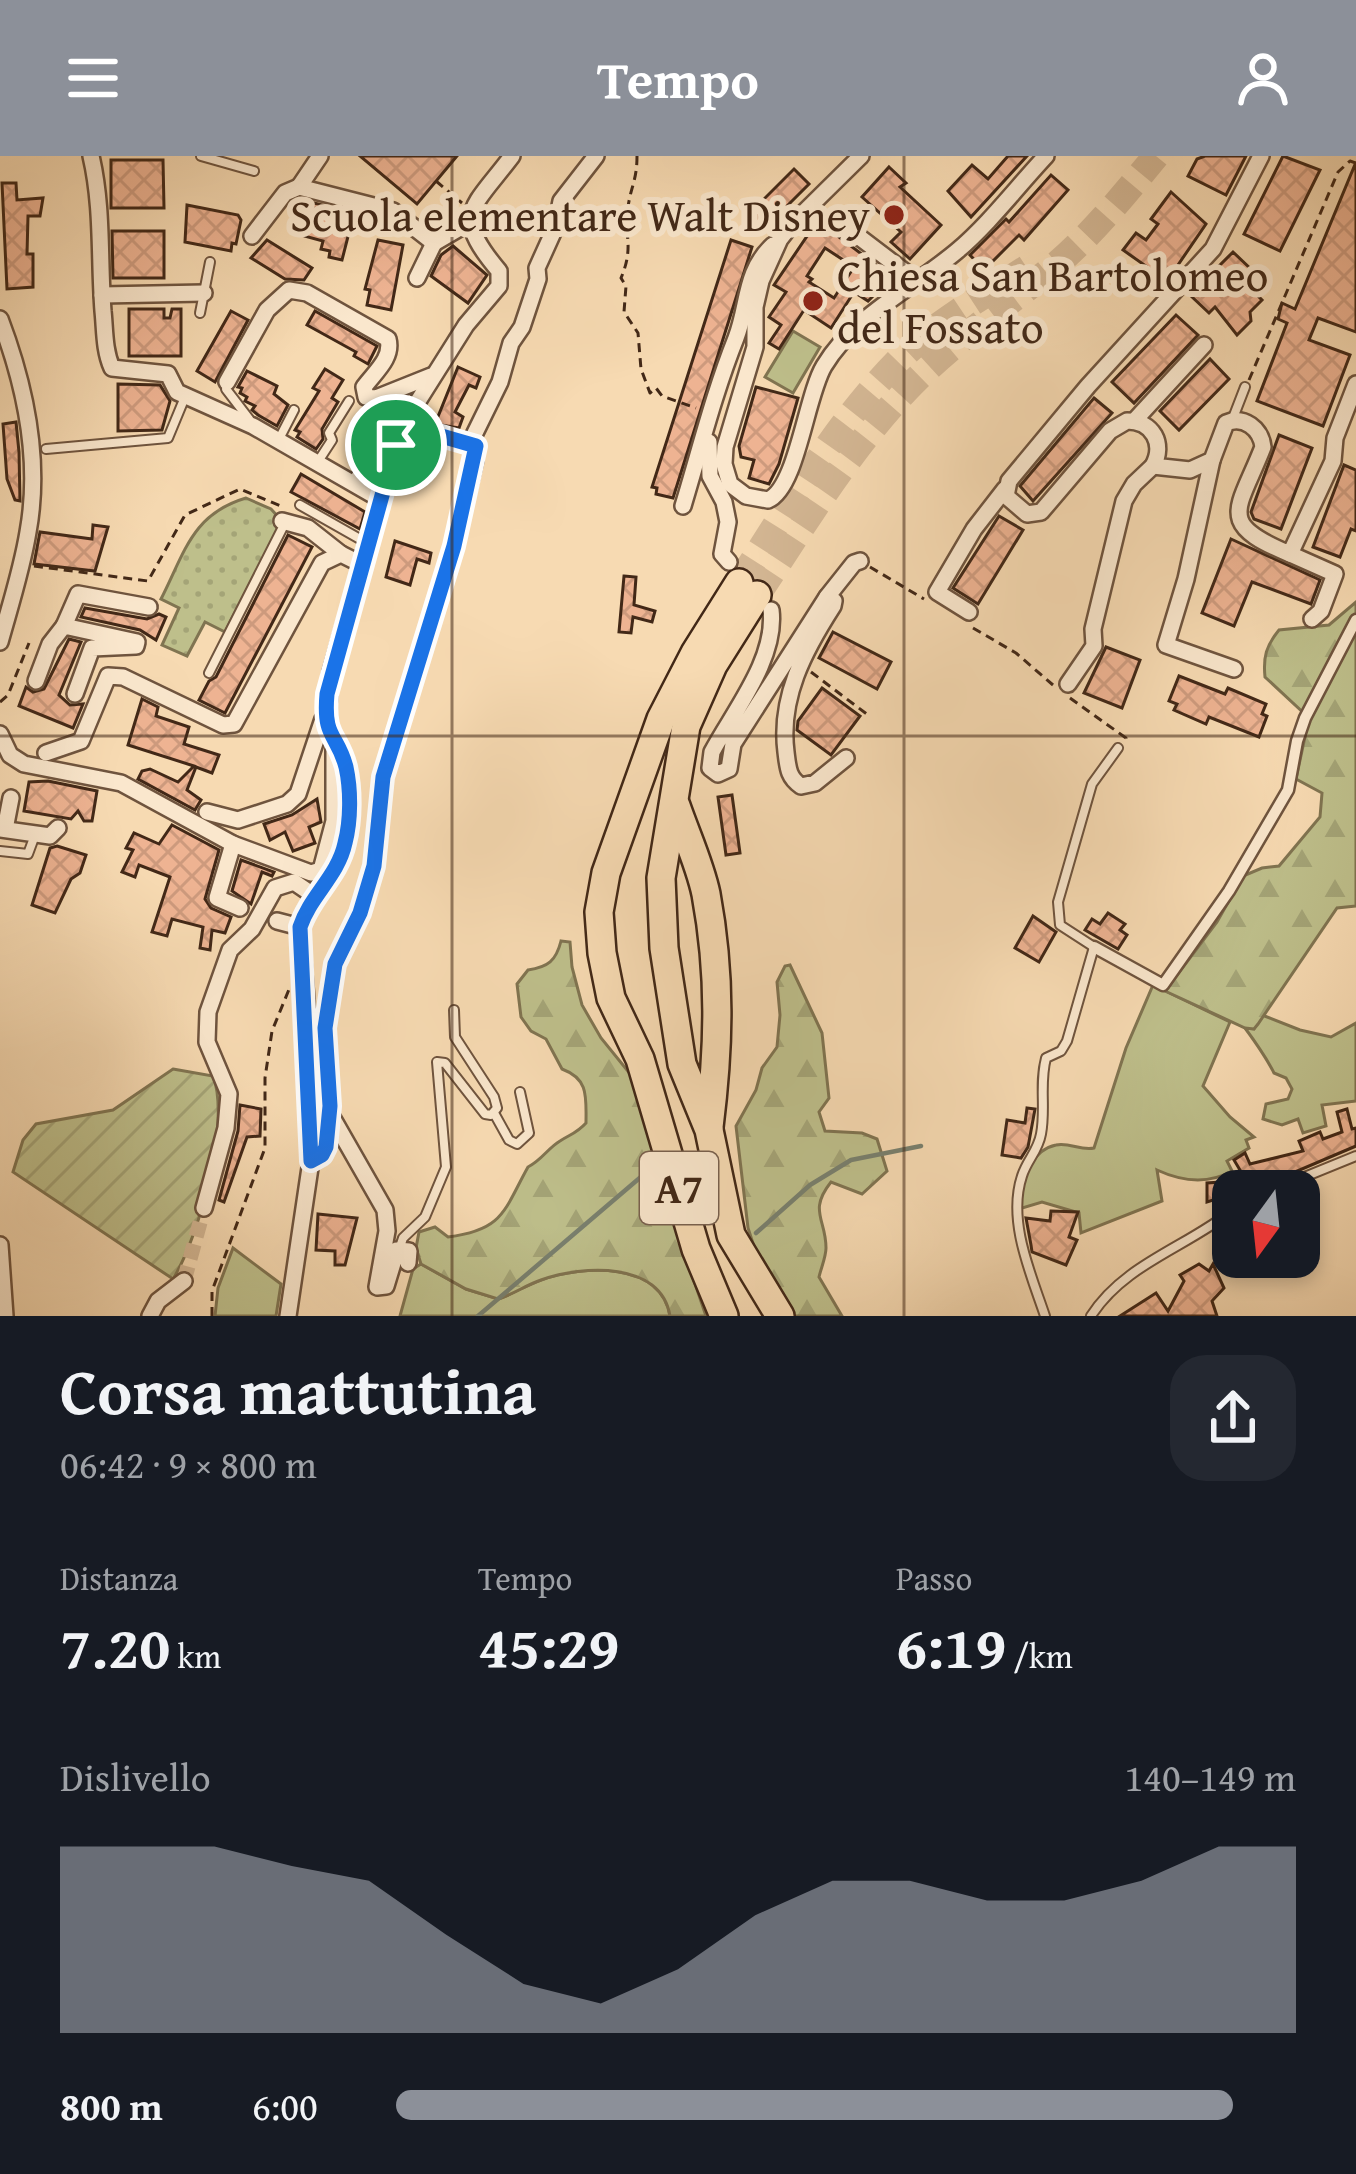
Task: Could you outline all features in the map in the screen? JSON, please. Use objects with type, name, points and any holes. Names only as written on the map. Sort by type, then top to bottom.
[{"type":"highway","name":"A7","points":[[749,588],[686,726],[662,878],[664,948],[682,1064],[709,1130],[731,1235],[780,1316]]},
{"type":"highway","name":"A7","points":[[724,1316],[696,1249],[640,1058],[611,998],[599,912],[605,873],[661,718],[695,653],[749,588]]},
{"type":"highway","name":"A7","points":[[674,802],[705,890],[712,941],[719,1040],[709,1130]]},
{"type":"street","points":[[91,156],[98,185],[102,295],[112,368],[164,372],[177,392],[253,426],[380,499]]},
{"type":"street","points":[[252,236],[285,193],[299,187],[320,156]]},
{"type":"street","points":[[417,278],[434,242],[471,217],[512,156]]},
{"type":"street","points":[[311,1161],[326,1147],[325,1028],[335,964],[360,913],[374,866],[383,777],[454,546],[476,446],[474,435],[500,382],[511,343],[522,328],[561,201],[596,156]]},
{"type":"street","points":[[860,561],[827,597],[733,744],[729,770],[718,774],[710,768],[710,757],[764,655],[771,632],[749,588],[722,554],[727,512],[707,458],[751,273],[763,254],[861,156]]},
{"type":"street","points":[[780,238],[757,294],[755,347],[725,447],[728,481],[750,497],[773,498],[784,488],[813,387],[831,355],[876,312],[960,249],[1046,156]]},
{"type":"street","points":[[967,617],[937,592],[974,529],[1088,386],[1214,249],[1261,156]]},
{"type":"street","points":[[299,187],[393,211],[434,242]]},
{"type":"street","points":[[207,812],[238,820],[286,804],[298,794],[403,424],[431,376],[501,279],[476,244],[471,217]]},
{"type":"street","points":[[846,227],[917,280]]},
{"type":"street","points":[[227,382],[267,310],[289,290],[307,293],[388,338],[390,349],[384,362],[364,386],[366,397],[376,398],[431,376]]},
{"type":"street","points":[[102,295],[204,293]]},
{"type":"street","points":[[0,319],[29,421],[29,528],[0,642]]},
{"type":"street","points":[[683,506],[737,335]]},
{"type":"street","points":[[1005,490],[1016,508],[1027,514],[1041,512],[1110,431],[1136,420],[1204,344]]},
{"type":"street","points":[[1289,554],[1295,550],[1333,461],[1335,439],[1356,384]]},
{"type":"street","points":[[1062,688],[1094,646],[1124,501],[1153,466],[1159,443],[1136,420]]},
{"type":"street","points":[[1234,669],[1166,644],[1186,579],[1212,460],[1221,431],[1233,420],[1251,425],[1263,442],[1239,508],[1241,525],[1256,540],[1335,574],[1321,611],[1312,620]]},
{"type":"street","points":[[438,435],[476,446]]},
{"type":"street","points":[[1153,466],[1190,470],[1212,460]]},
{"type":"street","points":[[289,522],[361,564]]},
{"type":"street","points":[[46,753],[81,741],[104,679],[115,675],[223,725],[234,724],[320,566],[341,554]]},
{"type":"street","points":[[36,681],[78,594],[149,607]]},
{"type":"street","points":[[827,597],[834,601],[833,606],[800,664],[784,733],[790,774],[797,784],[808,786],[845,758]]},
{"type":"street","points":[[1094,947],[1163,986],[1229,890],[1288,790],[1306,718],[1356,620]]},
{"type":"street","points":[[64,626],[137,642],[136,646],[92,648],[74,694],[96,703]]},
{"type":"street","points":[[288,1316],[311,1161],[300,927],[305,910],[340,861],[346,837],[348,782],[325,712]]},
{"type":"street","points":[[0,734],[16,761],[121,783],[232,844],[311,873],[321,870],[334,820],[334,743]]},
{"type":"street","points":[[10,798],[3,829],[50,836],[58,828]]},
{"type":"street","points":[[232,844],[217,898],[240,908]]},
{"type":"street","points":[[204,1208],[228,1111],[229,1094],[205,1032],[219,975],[234,943],[252,928],[274,888],[294,882],[316,897]]},
{"type":"street","points":[[277,921],[300,927]]},
{"type":"street","points":[[329,1112],[385,1210],[387,1231],[377,1287],[386,1286],[395,1252],[404,1256]]},
{"type":"street","points":[[0,1245],[5,1316]]},
{"type":"street","points":[[150,1316],[158,1301],[184,1281]]},
{"type":"lane","points":[[202,156],[254,171]]},
{"type":"lane","points":[[200,314],[210,262]]},
{"type":"lane","points":[[227,382],[226,389],[253,426]]},
{"type":"lane","points":[[1233,420],[1246,387]]},
{"type":"lane","points":[[46,449],[164,440],[171,435],[186,395]]},
{"type":"lane","points":[[316,465],[350,401]]},
{"type":"lane","points":[[278,441],[294,410]]},
{"type":"lane","points":[[349,482],[403,424]]},
{"type":"lane","points":[[300,505],[367,543]]},
{"type":"lane","points":[[209,674],[289,522]]},
{"type":"lane","points":[[1045,1316],[1025,1251],[1016,1209],[1018,1191],[1039,1149],[1046,1058],[1061,1051],[1067,1041],[1094,947],[1060,925],[1058,902],[1092,784],[1118,748]]},
{"type":"lane","points":[[0,851],[28,854],[35,833]]},
{"type":"lane","points":[[454,1010],[455,1037],[494,1097],[494,1113]]},
{"type":"lane","points":[[404,1256],[403,1238],[425,1217],[445,1171],[437,1062],[445,1063],[482,1111],[494,1113],[512,1143],[524,1141],[530,1133],[520,1092]]},
{"type":"lane","points":[[1320,1171],[1356,1156]]},
{"type":"lane","points":[[1091,1316],[1118,1282],[1212,1227]]},
{"type":"path","points":[[637,156],[636,185],[627,208],[629,258],[621,278],[626,286],[624,312],[638,333],[641,369],[650,393],[656,388],[671,400],[710,411]]},
{"type":"path","points":[[1246,387],[1338,172],[1350,161],[1356,164]]},
{"type":"path","points":[[436,181],[471,217]]},
{"type":"path","points":[[396,445],[425,454],[431,433],[438,435]]},
{"type":"path","points":[[21,565],[148,581],[185,515],[240,489],[286,508],[289,522]]},
{"type":"path","points":[[860,561],[930,602]]},
{"type":"path","points":[[967,617],[1126,738],[1118,748]]},
{"type":"path","points":[[0,702],[8,695],[29,643]]},
{"type":"path","points":[[800,664],[868,716]]},
{"type":"path","points":[[212,1316],[212,1292],[265,1148],[272,1031],[292,980]]},
{"type":"green space","points":[[793,331],[820,347],[793,393],[765,377]]},
{"type":"green space","points":[[246,498],[271,509],[282,521],[225,632],[205,622],[187,656],[162,645],[179,608],[161,599],[192,537],[213,514]]},
{"type":"green space","points":[[1356,602],[1356,906],[1337,908],[1258,1024],[1254,1029],[1245,1028],[1165,991],[1217,922],[1243,876],[1279,866],[1320,817],[1322,793],[1296,779],[1309,718],[1265,677],[1265,658],[1279,630],[1329,625]]},
{"type":"green space","points":[[561,941],[570,942],[582,1005],[601,1038],[644,1091],[673,1219],[706,1316],[670,1316],[664,1298],[652,1285],[618,1272],[558,1275],[498,1299],[466,1289],[421,1264],[416,1248],[419,1232],[435,1227],[448,1237],[492,1223],[528,1167],[586,1123],[581,1084],[562,1069],[546,1039],[531,1031],[521,1017],[517,984],[528,970],[550,962]]},
{"type":"green space","points":[[790,965],[822,1033],[829,1098],[819,1112],[825,1131],[862,1133],[877,1139],[887,1171],[862,1194],[831,1182],[821,1200],[826,1248],[819,1277],[842,1316],[789,1316],[761,1268],[748,1228],[736,1126],[762,1068],[777,1047],[777,982]]},
{"type":"green space","points":[[1153,985],[1230,1022],[1203,1086],[1254,1137],[1246,1140],[1249,1148],[1227,1161],[1232,1170],[1212,1170],[1212,1178],[1185,1179],[1157,1170],[1162,1201],[1081,1233],[1079,1213],[1042,1202],[1019,1209],[1024,1180],[1038,1154],[1061,1144],[1094,1148],[1126,1048]]},
{"type":"green space","points":[[1262,1015],[1331,1037],[1356,1023],[1356,1101],[1322,1105],[1326,1126],[1303,1133],[1298,1119],[1282,1125],[1263,1119],[1266,1104],[1288,1099],[1292,1089],[1286,1078],[1274,1073],[1245,1028],[1254,1029]]},
{"type":"green space","points":[[173,1069],[213,1076],[218,1121],[202,1208],[173,1279],[13,1172],[23,1140],[36,1124],[113,1110]]},
{"type":"green space","points":[[233,1248],[281,1284],[276,1316],[215,1316],[218,1288]]},
{"type":"green space","points":[[421,1264],[466,1289],[498,1299],[558,1275],[618,1272],[652,1285],[664,1298],[670,1316],[400,1316],[413,1269]]},
{"type":"building","points":[[360,156],[457,156],[417,204]]},
{"type":"building","points":[[1008,156],[1027,156],[971,217],[948,191],[972,165],[988,179]]},
{"type":"building","points":[[1246,156],[1226,195],[1188,176],[1197,159]]},
{"type":"building","points":[[1283,156],[1320,170],[1280,251],[1244,234]]},
{"type":"building","points":[[111,160],[163,160],[164,208],[111,208]]},
{"type":"building","points":[[1356,162],[1356,332],[1318,318],[1309,340],[1350,355],[1323,426],[1257,401],[1287,323],[1278,319],[1282,303],[1295,309]]},
{"type":"building","points":[[889,167],[906,183],[900,187],[941,225],[910,259],[891,242],[901,232],[862,197]]},
{"type":"building","points":[[794,169],[809,184],[760,233],[745,218]]},
{"type":"building","points":[[1051,175],[1068,190],[1024,240],[1019,235],[984,270],[970,255],[1006,219],[1009,222]]},
{"type":"building","points":[[2,183],[16,183],[17,200],[43,198],[40,216],[28,216],[27,254],[33,254],[33,287],[7,289]]},
{"type":"building","points":[[1171,192],[1206,224],[1167,281],[1123,250],[1136,233],[1146,240],[1158,224],[1151,219]]},
{"type":"building","points":[[306,201],[354,213],[342,260],[321,249],[323,241],[297,234]]},
{"type":"building","points":[[187,205],[238,215],[241,220],[231,251],[185,242]]},
{"type":"building","points":[[824,211],[837,219],[834,227],[839,237],[892,277],[868,301],[854,292],[831,328],[804,310],[779,349],[769,343],[781,325],[769,317],[786,292],[774,285]],"holes":[[[825,248],[854,267],[834,298],[807,276]]]},
{"type":"building","points":[[112,231],[164,231],[164,278],[113,278]]},
{"type":"building","points":[[267,240],[312,268],[304,280],[285,279],[251,258]]},
{"type":"building","points":[[378,240],[403,245],[391,310],[367,305],[370,290],[365,289]]},
{"type":"building","points":[[731,240],[752,247],[673,498],[656,494],[657,488],[652,487]]},
{"type":"building","points":[[453,246],[487,275],[468,303],[431,276],[441,255]]},
{"type":"building","points":[[1233,252],[1254,272],[1244,282],[1262,300],[1237,335],[1215,307],[1209,313],[1190,295]]},
{"type":"building","points":[[129,309],[164,309],[164,318],[170,318],[172,309],[181,309],[181,356],[129,356]]},
{"type":"building","points":[[231,311],[248,320],[215,382],[197,371]]},
{"type":"building","points":[[315,311],[377,346],[368,364],[354,356],[356,352],[307,325]]},
{"type":"building","points":[[1176,315],[1198,335],[1134,403],[1112,382]]},
{"type":"building","points":[[1210,359],[1229,379],[1179,430],[1160,411]]},
{"type":"building","points":[[458,367],[480,377],[476,388],[469,385],[455,412],[463,417],[459,428],[435,424]]},
{"type":"building","points":[[325,369],[343,380],[332,398],[338,402],[316,449],[297,437],[300,432],[295,430],[319,391],[313,388]]},
{"type":"building","points":[[247,371],[277,386],[274,394],[288,405],[277,426],[252,410],[255,406],[240,393],[238,387]]},
{"type":"building","points":[[118,384],[160,385],[170,401],[162,430],[118,431]]},
{"type":"building","points":[[756,387],[798,398],[769,484],[749,478],[754,460],[741,457],[739,446]]},
{"type":"building","points":[[1094,398],[1112,413],[1033,501],[1020,486]]},
{"type":"building","points":[[16,422],[20,501],[15,500],[7,479],[3,424]]},
{"type":"building","points":[[1279,435],[1312,448],[1281,529],[1254,519],[1251,512]]},
{"type":"building","points":[[1344,465],[1356,470],[1356,531],[1351,529],[1340,557],[1313,547]]},
{"type":"building","points":[[301,474],[365,512],[360,529],[291,492]]},
{"type":"building","points":[[999,516],[1023,530],[978,604],[953,588]]},
{"type":"building","points":[[93,525],[108,527],[95,571],[34,564],[40,532],[92,539]]},
{"type":"building","points":[[288,535],[312,547],[225,713],[199,700],[216,677]]},
{"type":"building","points":[[1231,539],[1320,580],[1311,604],[1252,582],[1234,626],[1202,613]]},
{"type":"building","points":[[395,541],[431,553],[429,563],[417,559],[410,585],[386,577]]},
{"type":"building","points":[[624,576],[636,577],[634,605],[655,611],[652,622],[633,617],[631,633],[619,632]]},
{"type":"building","points":[[85,608],[147,619],[159,614],[166,617],[156,640],[140,630],[81,617]]},
{"type":"building","points":[[833,632],[891,662],[877,689],[819,658]]},
{"type":"building","points":[[69,639],[81,642],[59,695],[70,705],[83,704],[73,728],[19,706],[26,687],[33,692],[44,689]]},
{"type":"building","points":[[1106,647],[1140,660],[1122,708],[1084,693]]},
{"type":"building","points":[[1179,676],[1266,704],[1259,737],[1209,717],[1206,724],[1174,710],[1177,704],[1169,701]]},
{"type":"building","points":[[822,688],[860,716],[831,755],[797,730],[798,721]]},
{"type":"building","points":[[142,699],[158,707],[156,716],[189,727],[184,744],[219,755],[212,773],[196,767],[187,790],[201,800],[195,810],[138,779],[150,769],[178,782],[194,766],[128,745]]},
{"type":"building","points":[[29,782],[97,791],[92,821],[84,821],[78,811],[71,819],[24,811]]},
{"type":"building","points":[[732,795],[740,853],[726,855],[718,797]]},
{"type":"building","points":[[317,799],[321,822],[309,827],[315,843],[293,851],[285,832],[270,840],[264,824],[292,815]]},
{"type":"building","points":[[172,825],[219,850],[205,899],[211,908],[231,917],[225,933],[212,930],[210,950],[200,948],[203,927],[172,919],[167,936],[152,932],[170,877],[139,865],[135,877],[122,872],[133,850],[126,848],[134,833],[159,844]]},
{"type":"building","points":[[50,848],[86,855],[55,913],[32,905]]},
{"type":"building","points":[[241,860],[274,872],[272,876],[262,872],[251,904],[232,891]]},
{"type":"building","points":[[1108,913],[1125,924],[1120,930],[1127,935],[1118,949],[1085,930],[1092,919],[1100,924]]},
{"type":"building","points":[[1033,916],[1056,932],[1039,962],[1015,948]]},
{"type":"building","points":[[240,1105],[261,1109],[260,1136],[247,1137],[224,1202],[219,1200],[238,1131]]},
{"type":"building","points":[[1027,1108],[1035,1109],[1028,1147],[1021,1158],[1002,1155],[1007,1120],[1025,1123]]},
{"type":"building","points":[[1347,1109],[1352,1129],[1356,1128],[1356,1146],[1300,1170],[1240,1170],[1234,1160],[1245,1153],[1250,1164],[1303,1151],[1299,1141],[1320,1132],[1323,1139],[1342,1132],[1337,1112]]},
{"type":"building","points":[[1207,1183],[1212,1183],[1212,1200],[1207,1202]]},
{"type":"building","points":[[1051,1211],[1078,1212],[1069,1237],[1077,1240],[1066,1265],[1032,1252],[1026,1218],[1050,1221]]},
{"type":"building","points":[[318,1214],[357,1218],[345,1265],[335,1265],[335,1251],[316,1250]]},
{"type":"building","points":[[1199,1264],[1209,1271],[1212,1266],[1212,1278],[1219,1278],[1224,1288],[1212,1301],[1217,1316],[1120,1316],[1156,1293],[1168,1311],[1184,1281],[1180,1275]]},
{"type":"waterway","points":[[756,1233],[810,1185],[851,1160],[921,1146]]},
{"type":"waterway","points":[[478,1316],[656,1164]]},
{"type":"tunnel","points":[[757,595],[886,412],[959,341],[1065,257],[1156,156]]},
{"type":"tunnel","points":[[739,583],[816,463],[882,378],[935,329],[1027,268]]},
{"type":"tunnel","points":[[184,1281],[204,1208]]},
{"type":"place","name":"Scuola elementare Walt Disney","points":[[894,215]]},
{"type":"place","name":"Chiesa San Bartolomeo del Fossato","points":[[813,301]]},
{"type":"route","points":[[431,433],[476,446],[475,460],[406,712],[383,777],[374,866],[360,913],[335,964],[325,1028],[330,1106],[326,1147],[311,1161],[300,927],[305,910],[340,861],[348,809],[346,767],[326,724],[327,694],[396,445],[425,454],[431,433]]}]
